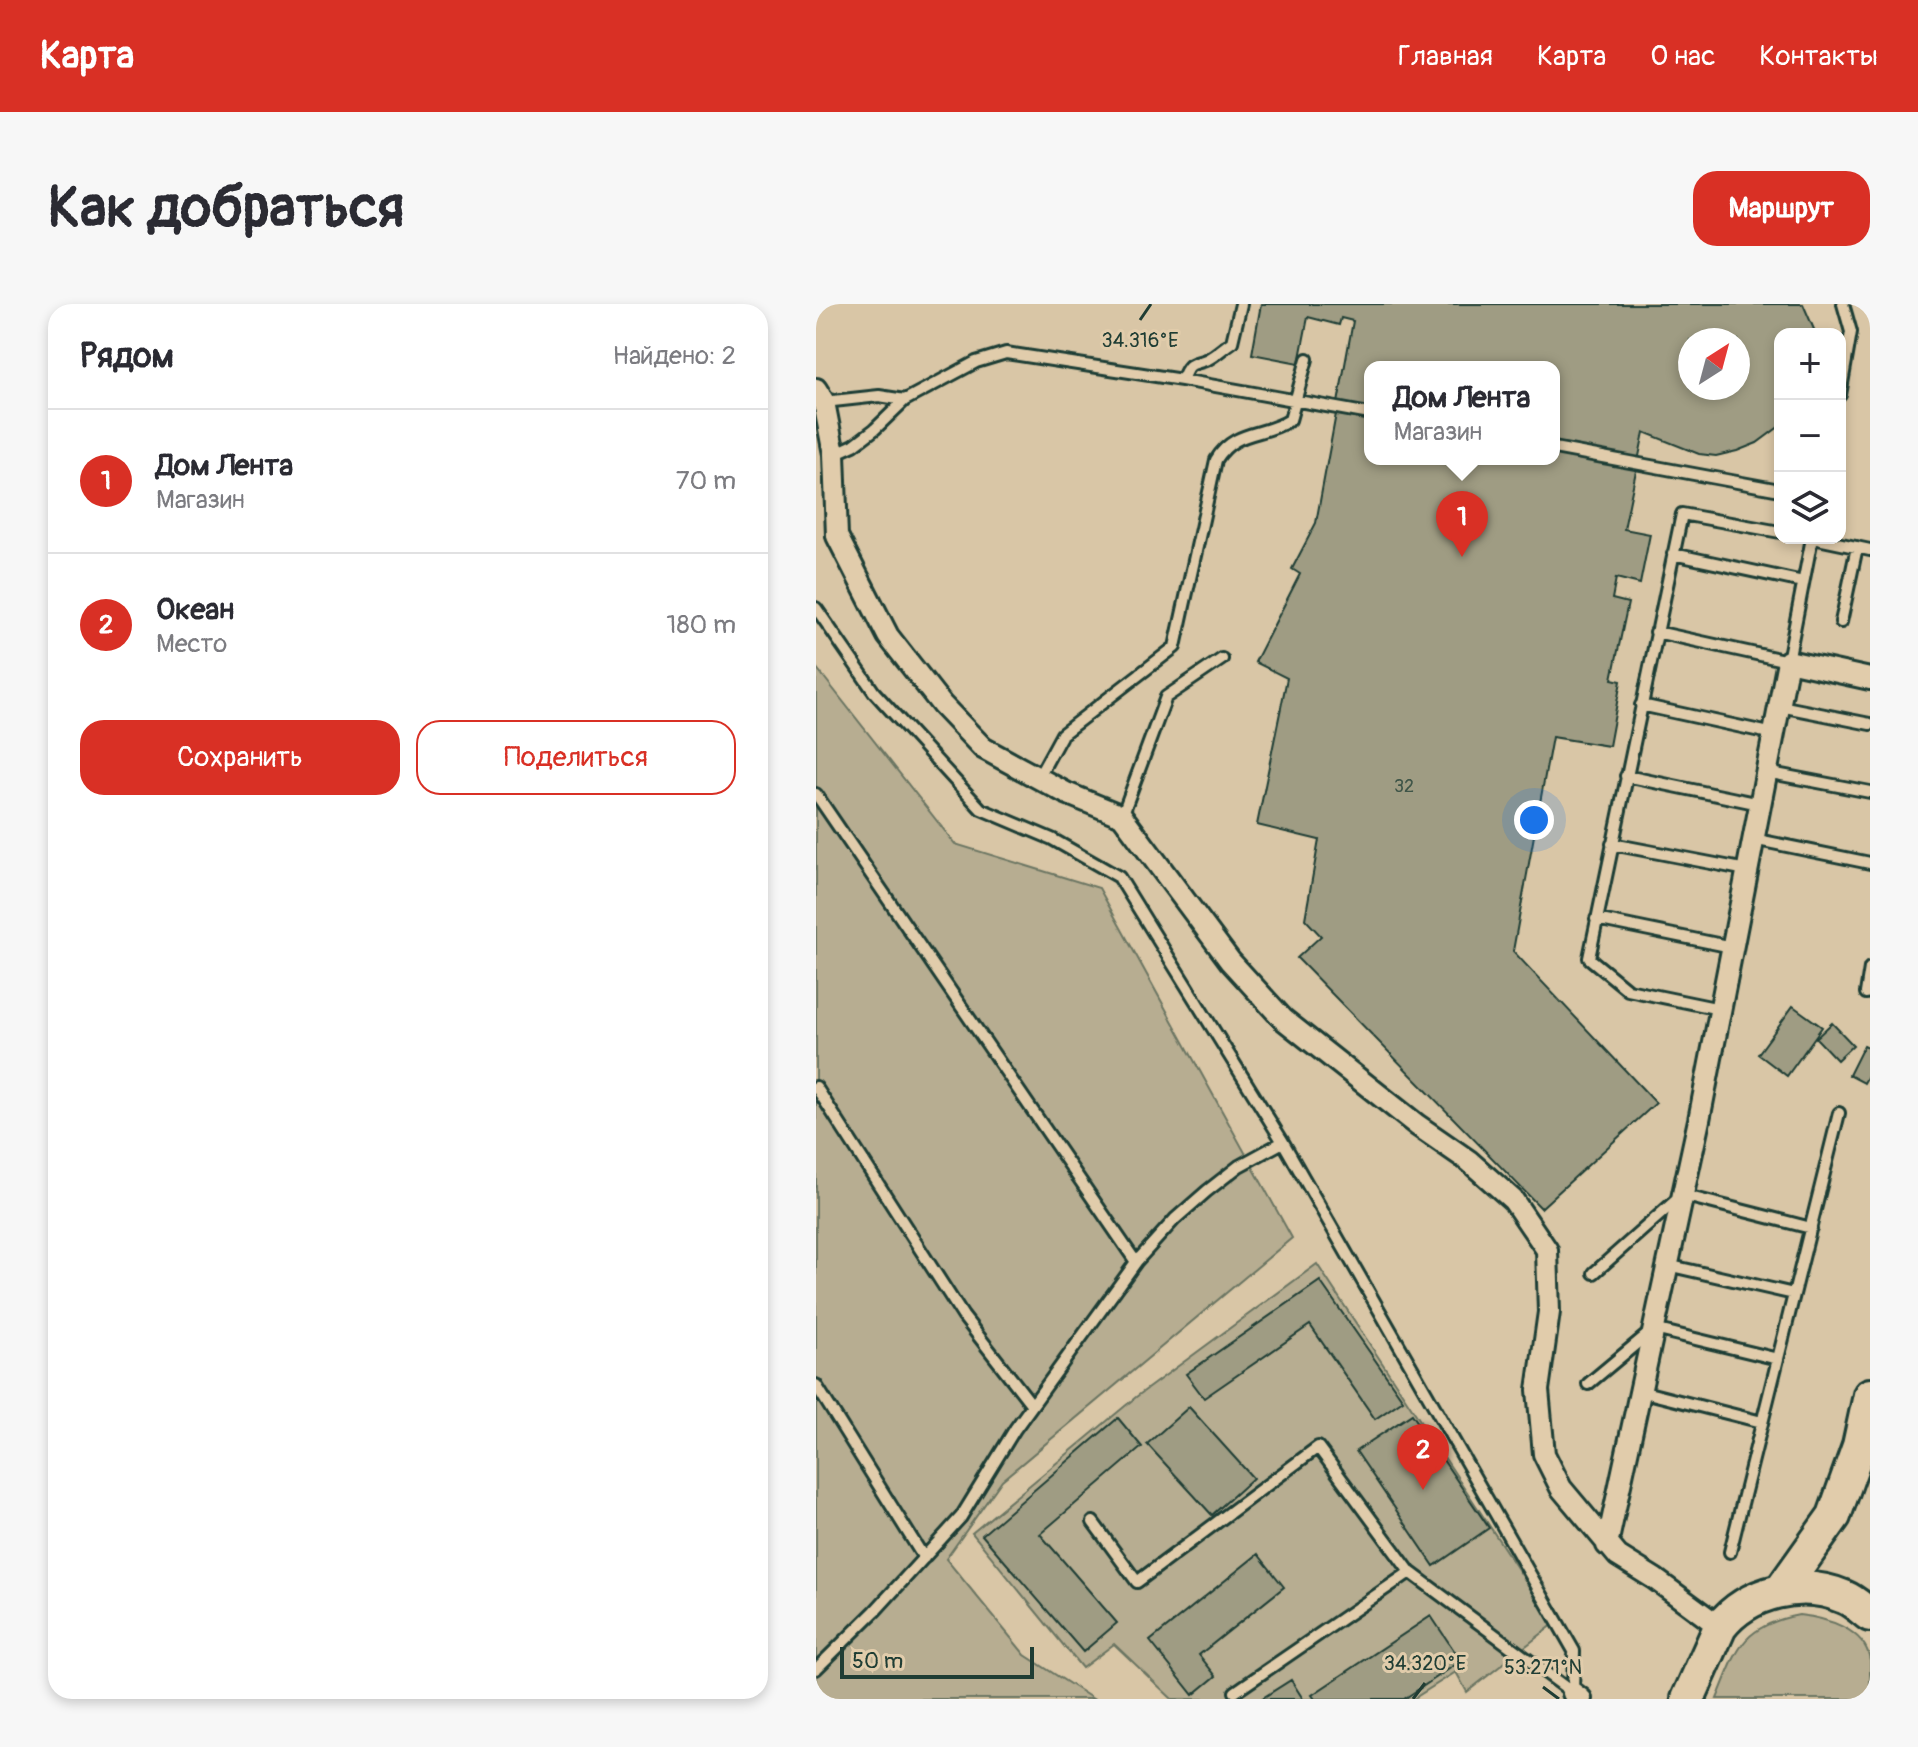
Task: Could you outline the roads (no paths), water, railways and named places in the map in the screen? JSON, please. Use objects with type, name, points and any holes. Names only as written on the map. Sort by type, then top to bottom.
[{"type":"main road","points":[[1782,1589],[1834,1516],[1859,1446],[1870,1395]]},
{"type":"main road","points":[[1688,1699],[1720,1627],[1754,1599],[1782,1589],[1823,1590],[1846,1598],[1870,1615]]},
{"type":"street","points":[[820,396],[834,454],[837,536],[888,636],[942,705],[983,748],[1066,793],[1122,816],[1230,961],[1283,1019],[1417,1125],[1469,1161],[1513,1200],[1547,1250],[1549,1312],[1538,1390],[1544,1454],[1561,1488],[1618,1556],[1720,1627]]},
{"type":"street","points":[[1607,1545],[1682,1195],[1788,661],[1870,679]]},
{"type":"lane","points":[[1182,380],[1188,366],[1197,360],[1207,359],[1232,342],[1241,304]]},
{"type":"lane","points":[[1843,304],[1851,332],[1846,361]]},
{"type":"lane","points":[[834,454],[854,445],[905,400],[976,362],[1006,353],[1182,380],[1364,413]]},
{"type":"lane","points":[[1038,778],[1062,734],[1175,647],[1216,460],[1224,447],[1238,438],[1277,428],[1290,420],[1307,359]]},
{"type":"lane","points":[[820,396],[879,396],[905,400]]},
{"type":"lane","points":[[1560,449],[1774,489]]},
{"type":"lane","points":[[1720,1009],[1628,990],[1589,958],[1682,514],[1774,531]]},
{"type":"lane","points":[[1656,632],[1788,661],[1811,544]]},
{"type":"lane","points":[[1842,544],[1870,550]]},
{"type":"lane","points":[[1841,622],[1857,547]]},
{"type":"lane","points":[[1673,554],[1803,582]]},
{"type":"lane","points":[[816,608],[874,692],[981,809],[1052,839],[1119,877],[1283,1142],[1574,1651],[1577,1696]]},
{"type":"lane","points":[[1122,816],[1166,697],[1222,659]]},
{"type":"lane","points":[[1641,705],[1774,734]]},
{"type":"lane","points":[[1780,706],[1870,724]]},
{"type":"lane","points":[[1766,772],[1870,792]]},
{"type":"lane","points":[[1626,776],[1760,804]]},
{"type":"lane","points":[[816,794],[1136,1262]]},
{"type":"lane","points":[[1753,839],[1870,863]]},
{"type":"lane","points":[[1612,844],[1747,870]]},
{"type":"lane","points":[[1596,919],[1732,947]]},
{"type":"lane","points":[[1866,993],[1870,968]]},
{"type":"lane","points":[[816,1087],[963,1316],[1032,1405]]},
{"type":"lane","points":[[1730,1552],[1839,1113]]},
{"type":"lane","points":[[816,1669],[875,1611],[961,1517],[1015,1429],[1136,1262],[1175,1219],[1207,1191],[1239,1166],[1283,1142]]},
{"type":"lane","points":[[1594,1273],[1682,1195],[1811,1228]]},
{"type":"lane","points":[[1667,1265],[1794,1294]]},
{"type":"lane","points":[[1588,1384],[1654,1329],[1778,1359]]},
{"type":"lane","points":[[816,1385],[924,1558]]},
{"type":"lane","points":[[1640,1391],[1762,1422]]},
{"type":"lane","points":[[1093,1522],[1137,1582],[1318,1447],[1410,1572],[1577,1696]]},
{"type":"lane","points":[[1235,1692],[1410,1572]]},
{"type":"place","name":"Дом Лента","points":[[1462,557]]},
{"type":"place","name":"Океан","points":[[1423,1490]]}]
